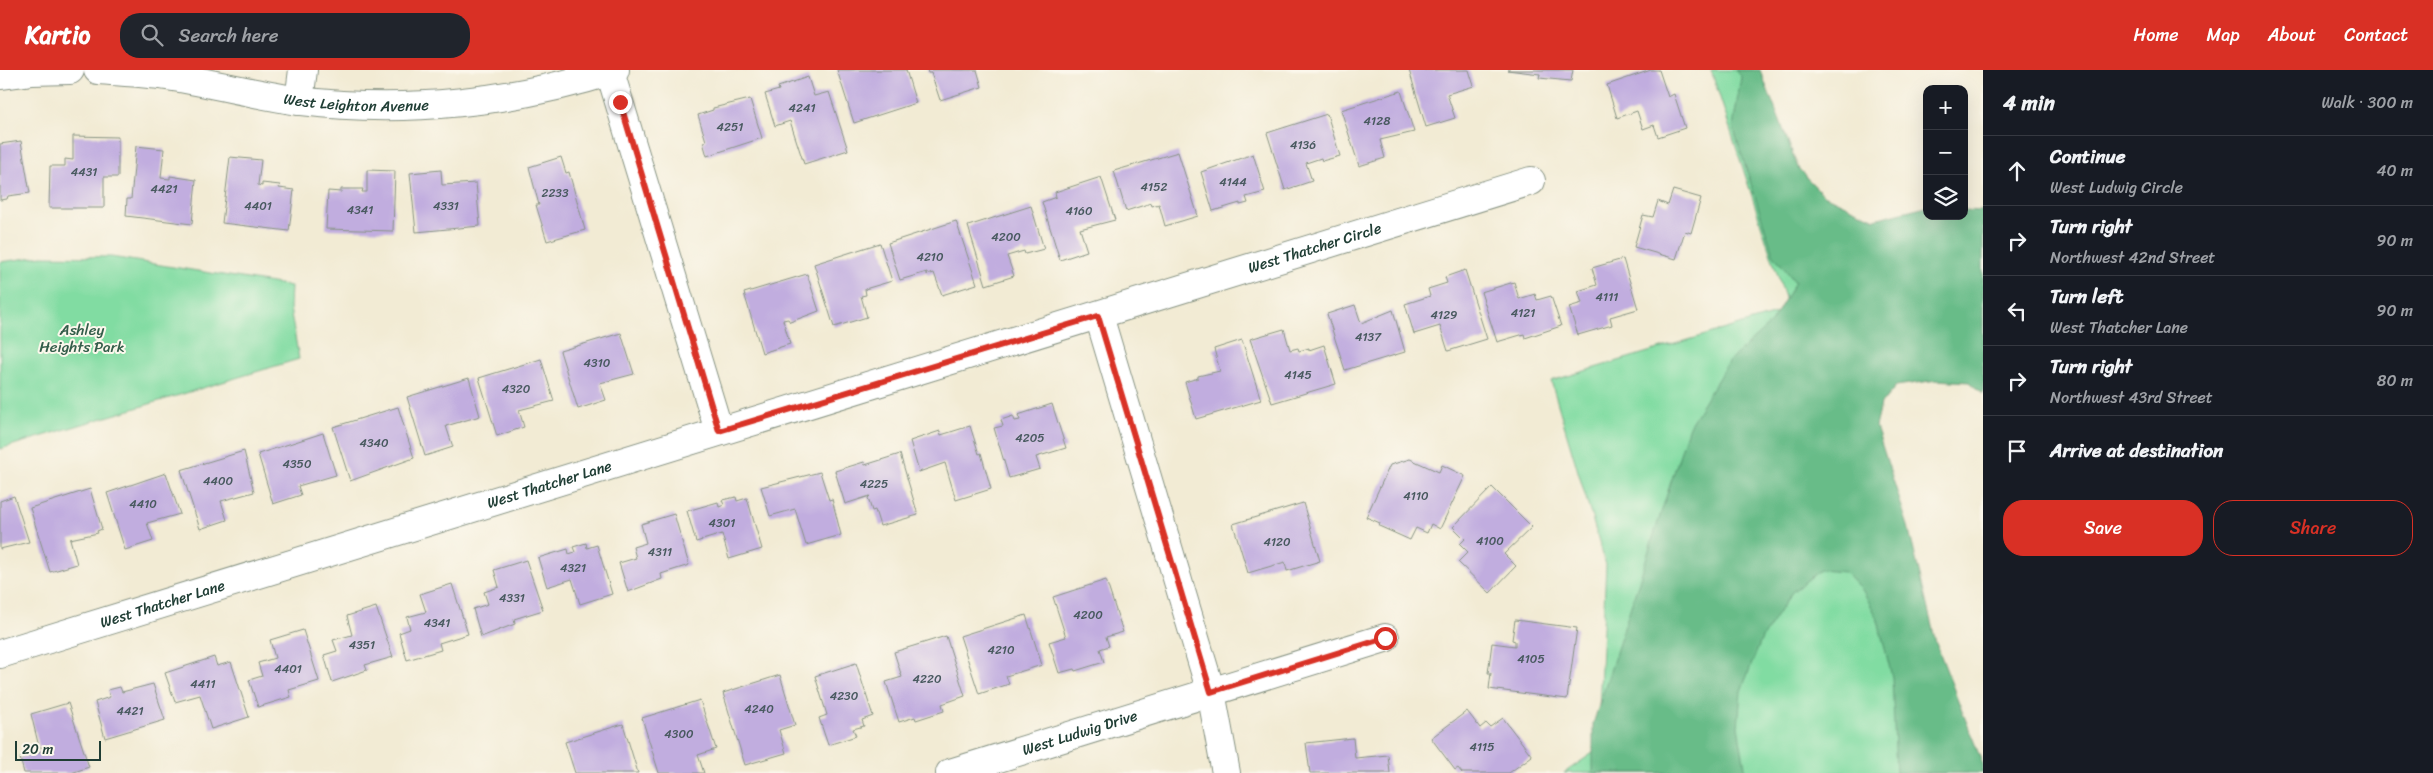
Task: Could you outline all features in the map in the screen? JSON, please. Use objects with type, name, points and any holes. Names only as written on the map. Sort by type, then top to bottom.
[{"type":"street","points":[[0,75],[31,71],[70,70]]},
{"type":"street","name":"West Leighton Avenue","points":[[98,70],[172,77],[299,101],[382,106],[422,105],[518,94],[612,71]]},
{"type":"street","points":[[299,101],[303,70]]},
{"type":"street","points":[[612,71],[719,431]]},
{"type":"street","name":"West Thatcher Circle","points":[[1098,316],[1531,181]]},
{"type":"street","points":[[1098,316],[1211,692],[1226,773]]},
{"type":"street","name":"West Thatcher Lane","points":[[0,654],[719,431],[1098,316]]},
{"type":"street","name":"West Ludwig Drive","points":[[950,773],[1385,638]]},
{"type":"green space","points":[[1711,70],[1753,70],[1968,773],[1564,773],[1597,750],[1606,565],[1551,381],[1789,310]]},
{"type":"green space","points":[[1735,70],[1760,70],[1799,170],[1824,195],[1875,219],[1922,207],[1923,220],[1968,220],[1968,210],[1983,211],[1983,394],[1969,382],[1937,380],[1896,386],[1881,404],[1876,427],[1908,526],[1936,643],[1983,765],[1983,773],[1896,773],[1892,677],[1877,617],[1863,591],[1845,572],[1820,570],[1792,592],[1762,638],[1741,691],[1738,727],[1746,773],[1593,773],[1593,724],[1689,426],[1729,361],[1771,323],[1795,282],[1773,254],[1733,127],[1741,77]]},
{"type":"green space","name":"Ashley Heights Park","points":[[42,256],[111,257],[291,286],[290,308],[299,359],[0,449],[0,262]]},
{"type":"building","points":[[837,70],[906,70],[916,103],[854,123]]},
{"type":"building","points":[[927,70],[977,70],[982,87],[940,100],[931,73],[928,73]]},
{"type":"building","points":[[1409,70],[1469,70],[1474,86],[1447,94],[1455,118],[1426,127]]},
{"type":"building","points":[[1507,70],[1573,70],[1571,81],[1539,78],[1540,74]]},
{"type":"building","points":[[1651,70],[1659,70],[1668,97],[1674,94],[1685,128],[1658,137],[1654,125],[1643,129],[1637,111],[1617,118],[1607,85]]},
{"type":"building","points":[[808,77],[814,96],[829,92],[848,150],[804,164],[790,121],[775,126],[765,94],[779,90],[778,87]]},
{"type":"building","points":[[1401,91],[1414,132],[1380,140],[1385,158],[1359,166],[1341,110]]},
{"type":"building","points":[[750,99],[762,138],[707,156],[703,142],[706,141],[698,115],[713,110],[713,108]]},
{"type":"building","points":[[1327,114],[1340,156],[1322,161],[1321,158],[1306,163],[1312,181],[1285,190],[1267,133]]},
{"type":"building","points":[[73,136],[118,137],[118,177],[104,177],[104,208],[49,208],[50,166],[65,166],[65,159],[73,160]]},
{"type":"building","points":[[21,141],[30,193],[8,196],[7,199],[0,200],[0,144]]},
{"type":"building","points":[[136,146],[164,149],[161,178],[170,179],[170,176],[196,180],[192,224],[126,216],[127,199],[131,199]]},
{"type":"building","points":[[1178,152],[1198,216],[1165,226],[1159,204],[1152,206],[1151,203],[1126,211],[1114,171]]},
{"type":"building","points":[[1253,154],[1265,192],[1246,197],[1248,203],[1240,205],[1240,203],[1213,211],[1201,172]]},
{"type":"building","points":[[230,157],[261,160],[258,185],[262,186],[262,183],[280,185],[279,188],[294,190],[289,231],[222,223]]},
{"type":"building","points":[[561,157],[566,173],[569,172],[585,230],[547,241],[536,205],[539,205],[529,167]]},
{"type":"building","points":[[367,170],[395,171],[393,231],[326,229],[328,191],[341,192],[341,189],[363,189],[362,192],[367,192]]},
{"type":"building","points":[[441,170],[442,185],[476,183],[480,226],[416,232],[410,173]]},
{"type":"building","points":[[1101,177],[1115,220],[1080,229],[1087,251],[1060,260],[1042,202],[1056,197],[1055,192]]},
{"type":"building","points":[[1673,190],[1701,198],[1691,233],[1685,231],[1676,259],[1634,247],[1643,215],[1653,217],[1658,201],[1668,205]]},
{"type":"building","points":[[1031,206],[1044,249],[1025,254],[1024,251],[1007,256],[1014,276],[986,285],[968,226]]},
{"type":"building","points":[[956,221],[977,284],[942,295],[934,273],[927,275],[927,272],[900,280],[888,243]]},
{"type":"building","points":[[880,243],[892,281],[865,289],[866,295],[861,296],[867,317],[834,327],[814,264]]},
{"type":"building","points":[[1623,259],[1638,309],[1610,317],[1612,325],[1578,335],[1569,307],[1582,303],[1578,291],[1597,285],[1592,268]]},
{"type":"building","points":[[1465,270],[1487,339],[1448,351],[1440,326],[1414,334],[1405,304],[1430,296],[1428,289],[1447,283],[1445,277]]},
{"type":"building","points":[[807,274],[819,311],[790,322],[788,319],[783,320],[790,344],[762,353],[744,293]]},
{"type":"building","points":[[1514,282],[1519,299],[1535,294],[1537,300],[1551,296],[1561,326],[1525,338],[1524,334],[1497,342],[1481,292]]},
{"type":"building","points":[[1355,305],[1361,323],[1393,310],[1405,352],[1345,370],[1327,314]]},
{"type":"building","points":[[1284,329],[1290,350],[1298,348],[1299,351],[1309,348],[1309,350],[1324,345],[1336,384],[1272,403],[1250,339]]},
{"type":"building","points":[[621,333],[634,374],[600,383],[606,400],[578,409],[560,351]]},
{"type":"building","points":[[1242,340],[1261,400],[1196,419],[1185,382],[1198,378],[1198,376],[1220,371],[1214,349]]},
{"type":"building","points":[[541,359],[554,401],[519,410],[524,427],[497,436],[479,378]]},
{"type":"building","points":[[469,378],[480,416],[446,426],[453,447],[425,456],[407,397]]},
{"type":"building","points":[[1052,404],[1066,448],[1036,457],[1040,469],[1009,478],[994,428],[1003,426],[1001,420],[1013,416],[1015,421],[1020,420],[1018,415]]},
{"type":"building","points":[[398,407],[414,458],[350,481],[333,427]]},
{"type":"building","points":[[970,426],[979,454],[981,453],[991,489],[956,500],[945,463],[919,472],[910,441],[940,431],[941,435]]},
{"type":"building","points":[[323,433],[336,475],[298,486],[301,495],[273,504],[258,454]]},
{"type":"building","points":[[244,451],[254,492],[221,501],[227,520],[200,529],[181,470]]},
{"type":"building","points":[[900,454],[918,515],[880,526],[875,510],[872,511],[868,498],[870,496],[845,504],[835,471],[864,462],[865,465]]},
{"type":"building","points":[[1410,459],[1439,472],[1442,465],[1465,476],[1440,529],[1431,524],[1427,533],[1416,528],[1410,540],[1379,526],[1380,523],[1366,517],[1390,465]]},
{"type":"building","points":[[820,472],[829,500],[832,499],[841,535],[806,545],[795,509],[770,516],[761,487]]},
{"type":"building","points":[[166,473],[180,514],[147,523],[153,541],[125,550],[107,493]]},
{"type":"building","points":[[1492,487],[1532,527],[1504,554],[1516,566],[1490,593],[1458,562],[1468,552],[1460,544],[1465,539],[1453,527]]},
{"type":"building","points":[[90,489],[102,529],[97,531],[98,533],[70,539],[77,564],[50,572],[30,508]]},
{"type":"building","points":[[14,496],[29,542],[0,549],[0,501]]},
{"type":"building","points":[[736,497],[737,501],[747,498],[762,549],[729,559],[722,534],[696,542],[687,511],[718,502],[719,507],[724,505],[722,500]]},
{"type":"building","points":[[1303,503],[1320,561],[1287,571],[1285,562],[1248,573],[1233,524]]},
{"type":"building","points":[[674,514],[689,565],[661,574],[662,579],[628,592],[619,563],[636,558],[633,547],[646,543],[641,524]]},
{"type":"building","points":[[586,543],[587,548],[597,545],[612,594],[580,604],[572,579],[547,587],[538,558],[568,549],[569,554],[575,552],[573,547]]},
{"type":"building","points":[[526,560],[543,610],[514,619],[515,624],[481,637],[473,609],[488,604],[484,592],[499,587],[494,570]]},
{"type":"building","points":[[1106,580],[1123,632],[1106,637],[1109,646],[1100,649],[1104,662],[1075,671],[1074,669],[1059,673],[1049,642],[1066,637],[1053,597]]},
{"type":"building","points":[[452,584],[468,634],[439,643],[441,650],[407,660],[399,633],[410,629],[407,617],[426,612],[420,594]]},
{"type":"building","points":[[376,607],[393,657],[365,665],[367,670],[332,682],[324,655],[337,651],[333,640],[352,635],[347,616]]},
{"type":"building","points":[[1026,615],[1042,665],[1006,676],[1009,684],[979,694],[960,636]]},
{"type":"building","points":[[1515,620],[1577,628],[1567,699],[1489,689],[1491,673],[1488,673],[1492,643],[1515,646],[1515,641],[1512,640]]},
{"type":"building","points":[[303,630],[319,681],[289,690],[291,697],[258,707],[249,680],[262,676],[258,663],[275,658],[270,640]]},
{"type":"building","points":[[946,636],[965,696],[942,704],[944,711],[916,720],[915,717],[899,722],[886,682],[902,677],[894,652]]},
{"type":"building","points":[[214,657],[217,666],[231,662],[249,717],[211,729],[200,695],[175,702],[165,673]]},
{"type":"building","points":[[856,663],[873,716],[862,720],[864,726],[853,729],[856,736],[828,745],[819,718],[827,715],[815,676]]},
{"type":"building","points":[[780,675],[795,725],[779,730],[786,753],[745,765],[723,693]]},
{"type":"building","points":[[153,684],[165,720],[105,738],[95,702],[110,697],[108,690],[120,687],[122,692]]},
{"type":"building","points":[[700,700],[716,749],[698,755],[704,773],[659,773],[642,718]]},
{"type":"building","points":[[68,703],[89,767],[71,773],[24,773],[20,758],[43,751],[42,747],[39,747],[31,714]]},
{"type":"building","points":[[1467,711],[1480,728],[1486,723],[1490,727],[1503,718],[1532,756],[1509,773],[1462,773],[1458,768],[1455,770],[1431,738]]},
{"type":"building","points":[[623,724],[638,773],[575,773],[565,742]]},
{"type":"building","points":[[1353,738],[1355,758],[1388,755],[1390,773],[1310,773],[1306,743]]},
{"type":"route","points":[[620,102],[719,431],[1098,316],[1211,692],[1385,638]]}]
